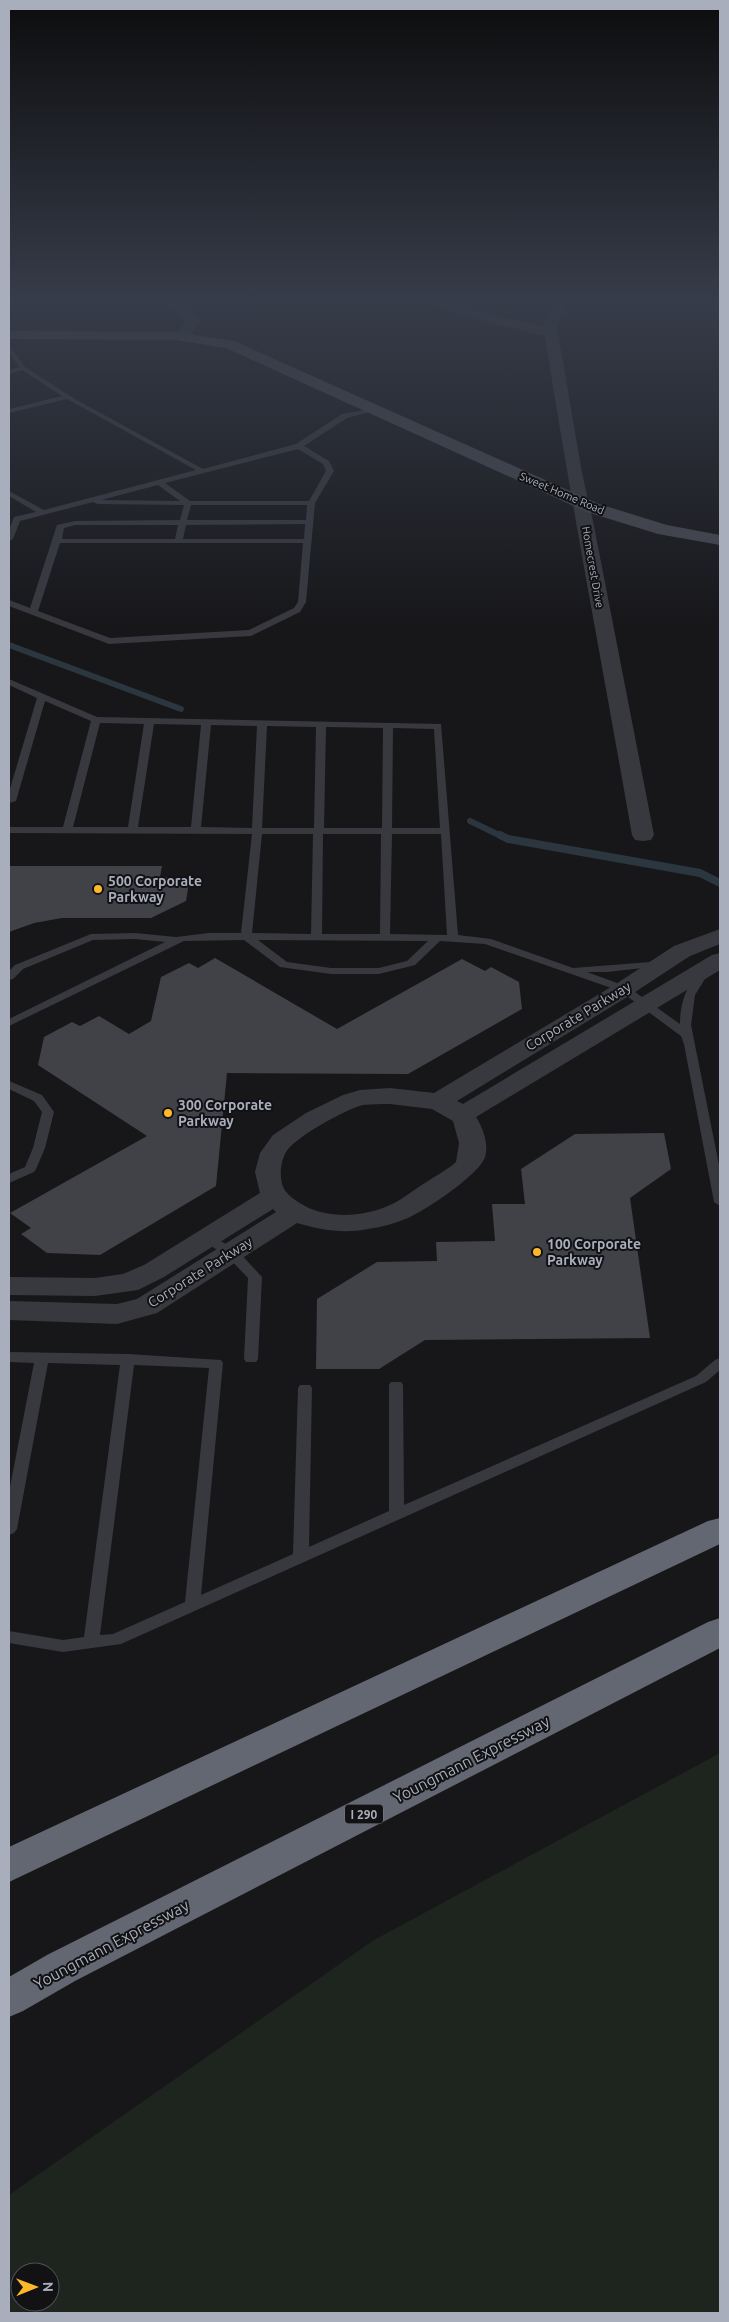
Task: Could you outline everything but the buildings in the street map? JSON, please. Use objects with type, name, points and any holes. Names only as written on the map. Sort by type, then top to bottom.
[{"type":"highway","points":[[9,1865],[720,1530]]},
{"type":"highway","name":"Youngmann Expressway","points":[[9,1998],[61,1968],[720,1632]]},
{"type":"highway","points":[[9,2006],[61,1968]]},
{"type":"street","name":"Homecrest Drive","points":[[564,408],[643,836]]},
{"type":"street","name":"Sweet Home Road","points":[[374,409],[581,503],[664,530],[720,540]]},
{"type":"street","name":"Corporate Parkway","points":[[439,1101],[624,989],[682,951],[720,936]]},
{"type":"street","name":"Corporate Parkway","points":[[462,1115],[713,965]]},
{"type":"street","points":[[390,1096],[439,1101],[462,1115],[472,1134],[474,1153],[467,1166],[401,1210],[379,1218],[350,1223],[325,1222],[285,1204],[268,1179],[269,1162],[276,1147],[287,1136],[337,1106],[359,1098],[390,1096]]},
{"type":"street","name":"Corporate Parkway","points":[[9,1286],[94,1288],[128,1283],[154,1271],[208,1238],[285,1204]]},
{"type":"street","name":"Corporate Parkway","points":[[9,1311],[87,1315],[124,1312],[147,1306],[232,1252],[285,1204]]},
{"type":"lane","points":[[90,408],[202,471]]},
{"type":"lane","points":[[9,539],[17,519],[299,446],[345,416],[374,409]]},
{"type":"lane","points":[[9,603],[109,641],[251,633],[297,610],[302,602],[311,503],[330,471],[326,463],[299,446]]},
{"type":"lane","points":[[159,482],[188,503]]},
{"type":"lane","points":[[9,493],[42,512]]},
{"type":"lane","points":[[77,502],[311,503]]},
{"type":"lane","points":[[178,541],[188,503]]},
{"type":"lane","points":[[33,612],[60,527],[75,523],[309,522]]},
{"type":"lane","points":[[57,541],[307,541]]},
{"type":"lane","points":[[9,682],[96,720],[149,723],[438,726],[453,938]]},
{"type":"lane","points":[[10,804],[42,696]]},
{"type":"lane","points":[[67,830],[96,720]]},
{"type":"lane","points":[[133,830],[149,723]]},
{"type":"lane","points":[[196,830],[206,723]]},
{"type":"lane","points":[[246,936],[257,830],[262,724]]},
{"type":"lane","points":[[316,937],[321,724]]},
{"type":"lane","points":[[385,938],[388,725]]},
{"type":"lane","points":[[9,830],[446,831]]},
{"type":"lane","points":[[9,978],[19,967],[90,937],[135,936],[176,940]]},
{"type":"lane","points":[[11,1017],[182,938],[208,936],[453,938],[487,941],[624,989],[648,1004],[686,1034]]},
{"type":"lane","points":[[246,936],[284,965],[332,971],[379,972],[411,963],[436,939]]},
{"type":"lane","points":[[562,967],[607,970],[652,965],[670,960]]},
{"type":"lane","points":[[713,965],[692,986],[686,999],[686,1034],[690,1044],[720,1202]]},
{"type":"lane","points":[[9,1085],[38,1098],[48,1112],[39,1148],[30,1169],[9,1179]]},
{"type":"lane","points":[[208,1238],[232,1252],[255,1276],[251,1359]]},
{"type":"lane","points":[[9,1357],[216,1363],[192,1607]]},
{"type":"lane","points":[[9,1529],[42,1358]]},
{"type":"lane","points":[[90,1643],[128,1359]]},
{"type":"lane","points":[[9,1637],[63,1646],[115,1640],[701,1379],[720,1363]]},
{"type":"lane","points":[[396,1385],[397,1516]]},
{"type":"lane","points":[[301,1558],[304,1388]]},
{"type":"shaded area","points":[[720,1753],[720,2313],[9,2313],[9,2195],[374,1940]]},
{"type":"waterway","points":[[9,645],[181,709]]},
{"type":"waterway","points":[[470,821],[503,837]]},
{"type":"waterway","points":[[500,835],[508,839],[700,873],[720,883]]},
{"type":"place","name":"500 Corporate Parkway","points":[[98,889]]},
{"type":"place","name":"300 Corporate Parkway","points":[[168,1113]]},
{"type":"place","name":"100 Corporate Parkway","points":[[537,1252]]}]
